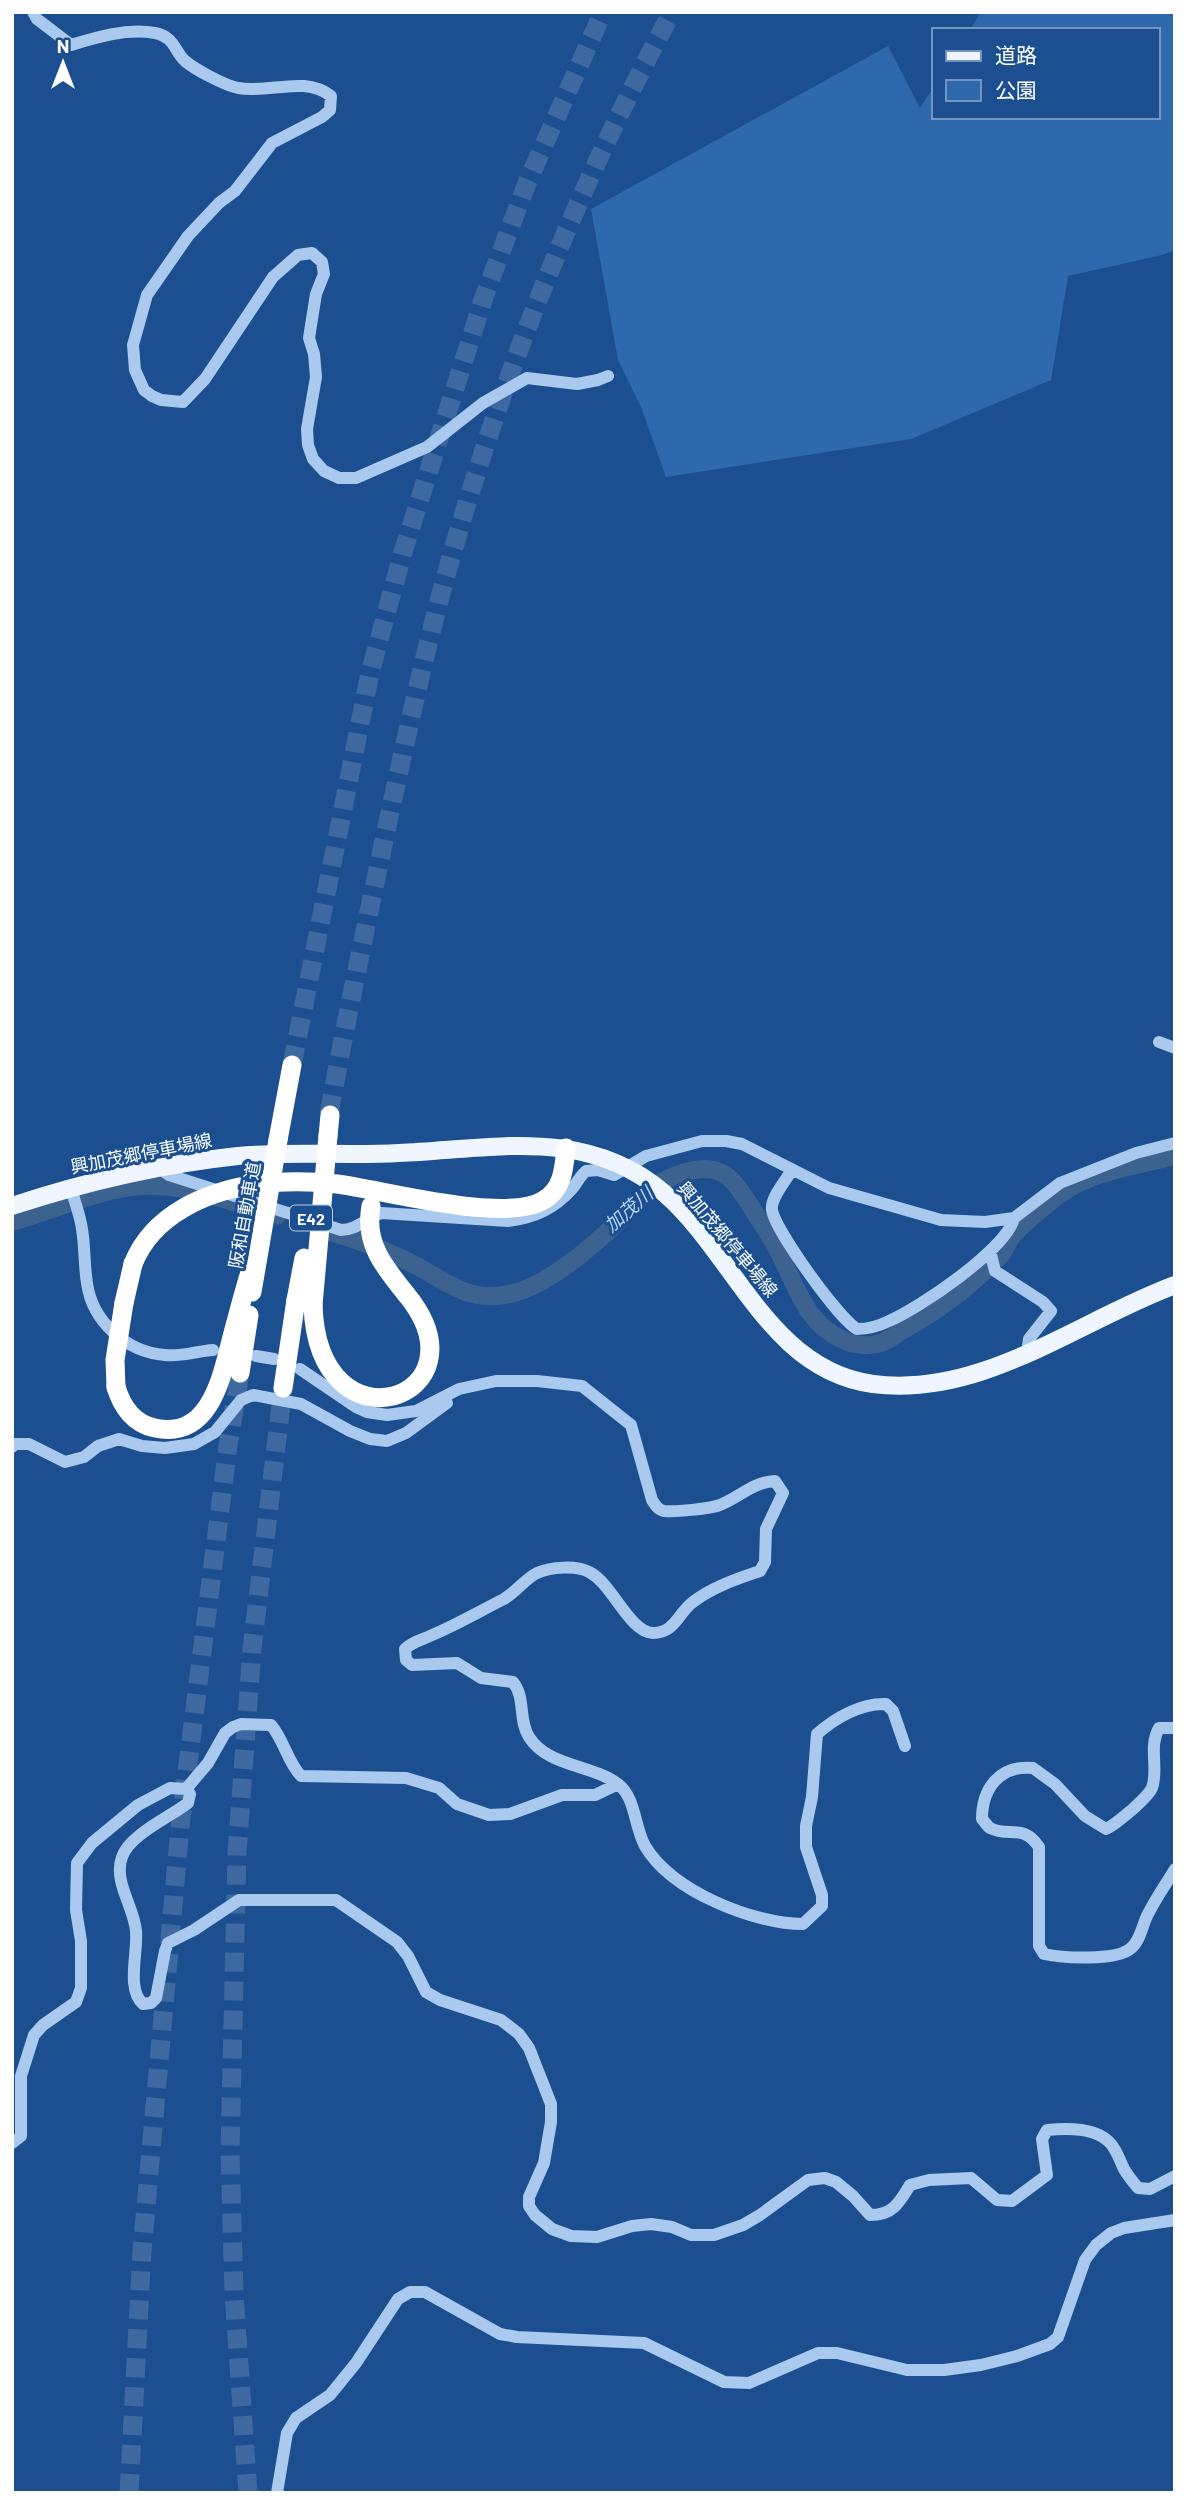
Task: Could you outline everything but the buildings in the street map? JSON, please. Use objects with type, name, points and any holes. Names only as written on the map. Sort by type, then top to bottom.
[{"type":"highway","name":"阪和自動車道","points":[[240,1373],[248,1290],[261,1242],[292,1065]]},
{"type":"highway","name":"E42","points":[[283,1388],[304,1302],[330,1114]]},
{"type":"highway","points":[[248,1290],[216,1391],[207,1408],[194,1420],[173,1429],[150,1427],[129,1413],[116,1387],[115,1360],[124,1303],[132,1264],[146,1238],[169,1217],[206,1197],[256,1185],[310,1182],[375,1198],[478,1207],[526,1207],[547,1199],[557,1188],[563,1176],[566,1148]]},
{"type":"highway","points":[[304,1302],[317,1343],[332,1373],[347,1387],[356,1393],[384,1398],[402,1393],[418,1382],[431,1355],[430,1334],[427,1325],[373,1247],[369,1224],[375,1198]]},
{"type":"main road","name":"興加茂郷停車場線","points":[[12,1206],[160,1169],[217,1159],[258,1155],[402,1153],[520,1145],[566,1148],[633,1171],[666,1195],[696,1227],[784,1338],[803,1356],[834,1373],[873,1384],[913,1384],[978,1372],[1027,1353],[1175,1285]]},
{"type":"street","points":[[33,12],[37,19],[71,45],[104,35],[156,33],[176,44],[184,60],[220,81],[239,88],[314,86],[331,96],[330,110],[272,143],[235,191],[219,203],[188,236],[147,295],[132,356],[144,390],[152,396],[161,400],[183,402],[205,379],[273,277],[298,255],[312,253],[322,262],[324,274],[316,293],[309,338],[316,377],[307,429],[308,445],[313,459],[324,471],[339,478],[356,478],[428,447],[483,402],[527,377],[577,384],[608,376]]},
{"type":"street","points":[[1159,1042],[1175,1048]]},
{"type":"street","points":[[160,1169],[328,1226],[349,1230],[381,1213],[498,1222],[529,1218],[556,1204],[586,1171],[598,1170],[614,1175],[633,1171],[646,1156],[702,1141],[718,1140],[742,1144],[829,1188],[941,1220],[985,1222],[1014,1218],[1060,1183],[1126,1156],[1175,1143]]},
{"type":"street","points":[[791,1171],[772,1203],[773,1214],[794,1254],[839,1314],[857,1329],[888,1322],[916,1306],[990,1251],[1012,1226],[1014,1218]]},
{"type":"street","points":[[72,1190],[80,1215],[89,1293],[97,1313],[111,1331],[131,1345],[158,1354],[175,1355],[213,1350]]},
{"type":"street","points":[[990,1251],[995,1271],[1043,1302],[1051,1311],[1029,1339],[1027,1353]]},
{"type":"street","points":[[256,1356],[274,1359]]},
{"type":"street","points":[[300,1369],[342,1399],[367,1412],[377,1414],[397,1415],[416,1411],[466,1387],[510,1381],[582,1386],[631,1426],[656,1507],[664,1511],[721,1505],[762,1482],[775,1481],[782,1488],[783,1493],[766,1530],[765,1562],[760,1571],[728,1582],[695,1600],[685,1608],[676,1624],[663,1632],[650,1633],[638,1626],[597,1577],[586,1570],[558,1568],[535,1574],[515,1592],[431,1636],[411,1643],[405,1649],[406,1660],[412,1665],[457,1663],[481,1678],[513,1682],[521,1691],[523,1719],[528,1736],[550,1756],[600,1774],[618,1784],[630,1797],[636,1826],[646,1848],[679,1881],[723,1905],[754,1917],[780,1924],[803,1924],[822,1906],[822,1895],[806,1847],[817,1734],[830,1722],[862,1708],[886,1704],[894,1711],[905,1746]]},
{"type":"street","points":[[12,1447],[15,1444],[29,1444],[65,1462],[84,1457],[98,1446],[119,1439],[155,1447],[187,1446],[215,1432],[237,1403],[253,1395],[301,1404],[350,1431],[387,1441],[411,1430],[466,1387]]},
{"type":"street","points":[[186,1789],[208,1763],[225,1733],[241,1724],[271,1725],[280,1736],[292,1766],[301,1776],[406,1778],[439,1788],[457,1804],[489,1815],[510,1814],[562,1795],[595,1795],[618,1784]]},
{"type":"street","points":[[1175,1728],[1167,1726],[1156,1731],[1152,1788],[1106,1829],[1084,1816],[1055,1784],[1033,1768],[1007,1769],[989,1791],[982,1808],[982,1819],[990,1828],[1021,1832],[1034,1839],[1039,1847],[1039,1946],[1044,1954],[1061,1958],[1100,1957],[1130,1950],[1147,1914],[1175,1869]]},
{"type":"street","points":[[12,2143],[21,2136],[21,2076],[34,2035],[43,2025],[76,2002],[81,1988],[81,1941],[76,1910],[77,1863],[92,1843],[138,1805],[170,1788],[186,1789],[190,1794],[188,1803],[137,1837],[122,1854],[121,1881],[136,1929],[133,1989],[138,1999],[143,2004],[151,2003],[156,1998],[164,1951],[168,1943],[194,1930],[239,1900],[336,1900],[397,1942],[408,1956],[426,1992],[440,2000],[501,2020],[519,2034],[529,2048],[551,2104],[551,2122],[544,2163],[529,2197],[529,2206],[535,2215],[552,2229],[572,2236],[597,2237],[632,2226],[651,2224],[672,2227],[691,2235],[714,2235],[743,2225],[808,2180],[825,2178],[836,2182],[853,2196],[870,2216],[881,2216],[898,2205],[910,2185],[929,2180],[971,2178],[997,2200],[1013,2201],[1047,2175],[1042,2139],[1046,2130],[1095,2133],[1110,2142],[1125,2171],[1138,2188],[1150,2189],[1175,2176]]},
{"type":"street","points":[[277,2493],[287,2433],[296,2418],[330,2395],[356,2363],[398,2299],[410,2292],[425,2292],[500,2334],[644,2343],[724,2382],[750,2383],[818,2353],[837,2353],[907,2370],[944,2370],[981,2365],[1049,2344],[1058,2337],[1084,2260],[1096,2245],[1111,2233],[1124,2228],[1175,2220]]},
{"type":"green space","points":[[981,12],[1175,12],[1175,250],[1068,276],[1051,380],[911,439],[666,477],[641,407],[618,360],[591,209],[888,46],[920,108],[932,90],[932,119],[1159,119],[1159,28],[971,28]]},
{"type":"waterway","name":"加茂川","points":[[320,1229],[392,1254],[467,1292],[504,1295],[536,1284],[568,1264],[658,1184],[685,1172],[714,1170],[730,1178],[741,1192],[771,1238],[801,1298],[818,1322],[843,1340],[871,1345],[889,1339],[954,1297],[1000,1256],[1012,1236],[1024,1224],[1059,1195],[1085,1180],[1175,1156]]},
{"type":"waterway","name":"加茂川","points":[[12,1222],[100,1193],[148,1186],[186,1189],[277,1216]]},
{"type":"tunnel","points":[[292,1065],[370,673],[403,552],[484,297],[527,183],[603,12]]},
{"type":"tunnel","points":[[329,1114],[389,817],[424,661],[469,496],[518,354],[574,214],[637,79],[672,12]]},
{"type":"tunnel","points":[[129,2493],[142,2251],[180,1827],[228,1446],[240,1373]]},
{"type":"tunnel","points":[[248,2493],[234,2294],[230,2152],[237,1852],[252,1649],[283,1388]]}]
